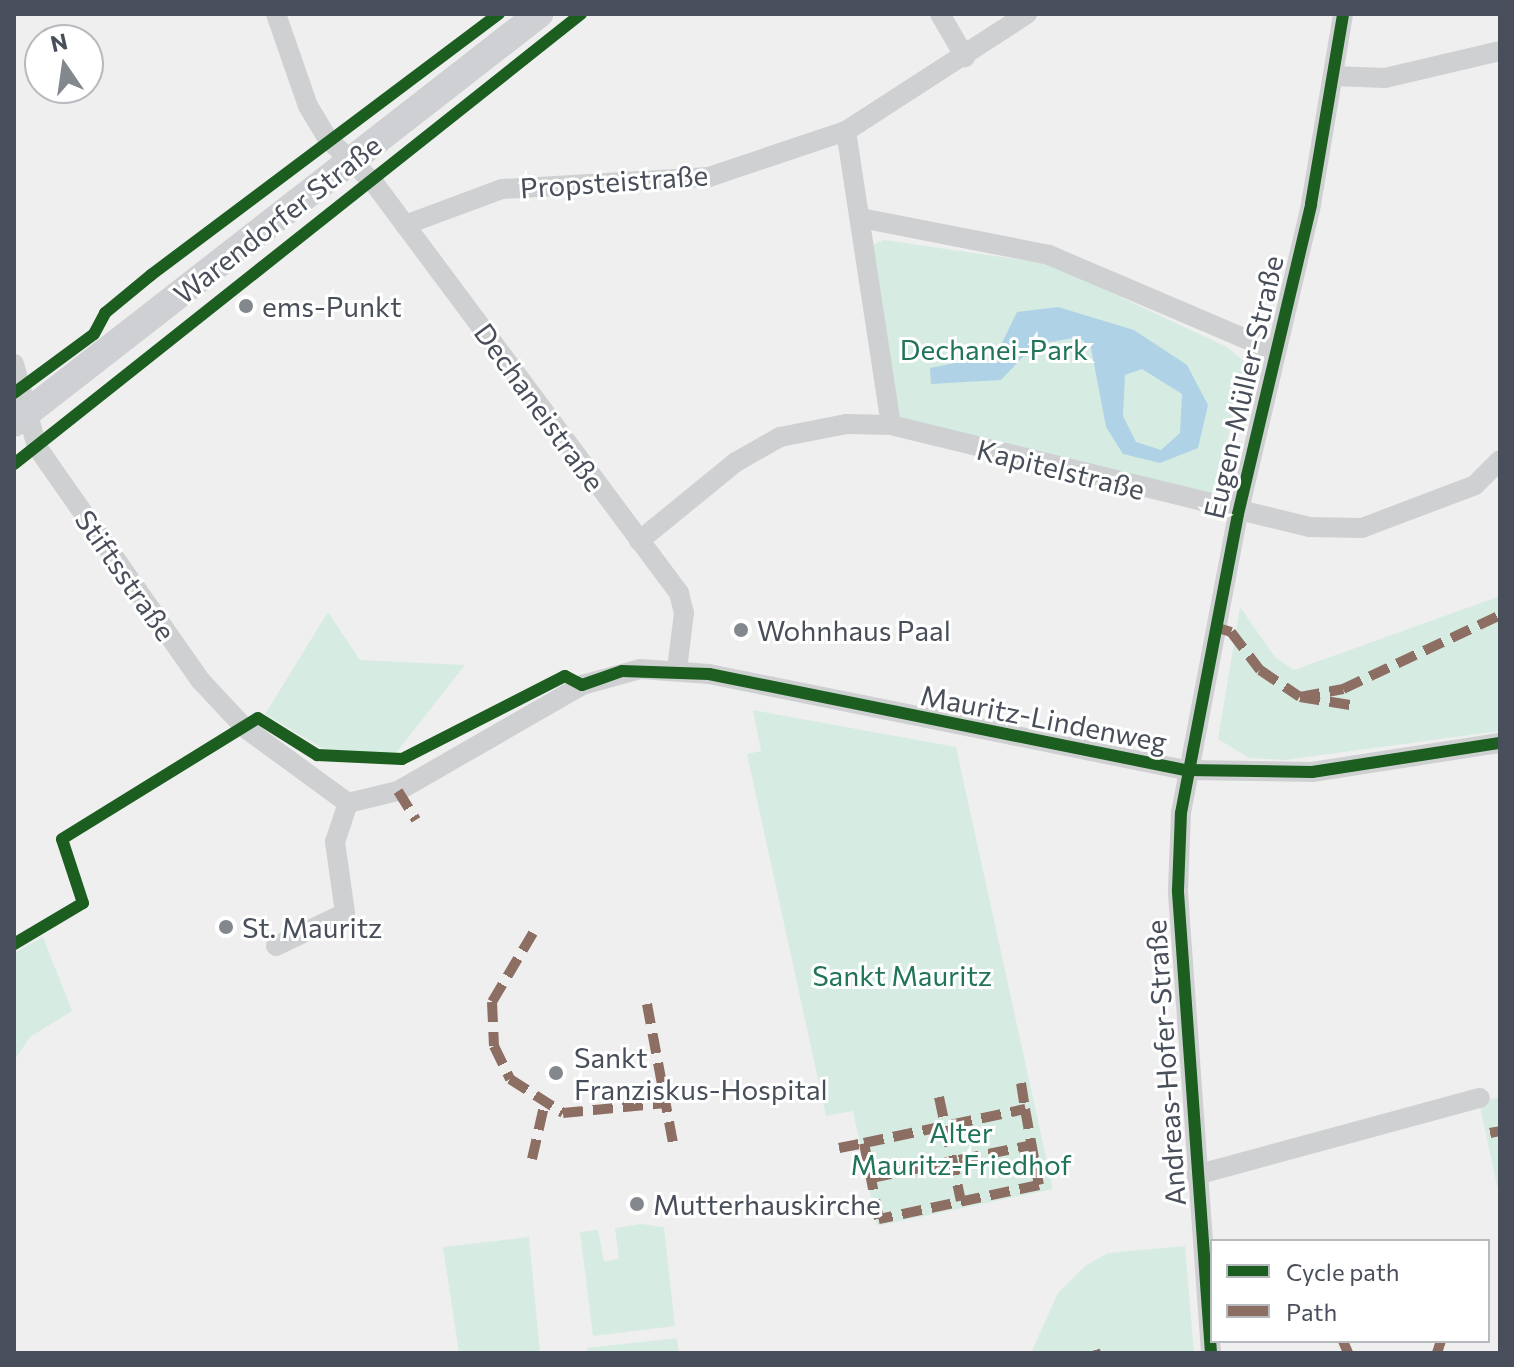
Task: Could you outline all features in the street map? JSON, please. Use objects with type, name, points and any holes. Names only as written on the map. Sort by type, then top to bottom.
[{"type":"main road","name":"Warendorfer Straße","points":[[22,416],[539,14]]},
{"type":"street","name":"Dechaneistraße","points":[[276,14],[313,117],[353,160],[405,225],[679,593],[684,613],[677,669]]},
{"type":"street","points":[[940,14],[965,57]]},
{"type":"street","name":"Propsteistraße","points":[[405,225],[502,189],[709,177],[846,131],[965,57],[1027,14]]},
{"type":"street","name":"Eugen-Müller-Straße","points":[[1186,770],[1238,514],[1334,76],[1343,14]]},
{"type":"street","points":[[1334,76],[1385,78],[1500,51]]},
{"type":"street","points":[[846,131],[891,425]]},
{"type":"street","points":[[861,218],[1049,255],[1274,351]]},
{"type":"street","name":"Stiftsstraße","points":[[14,364],[22,416],[37,447],[201,681],[245,728],[348,803]]},
{"type":"street","name":"Kapitelstraße","points":[[639,541],[736,462],[780,437],[891,425],[1238,514],[1362,528],[1475,485],[1500,460]]},
{"type":"street","name":"Mauritz-Lindenweg","points":[[348,803],[398,791],[603,676],[677,669],[1186,770],[1312,772],[1500,743]]},
{"type":"street","name":"Andreas-Hofer-Straße","points":[[1186,770],[1178,890],[1210,1341]]},
{"type":"street","points":[[276,946],[345,913],[335,842],[348,803]]},
{"type":"street","name":"Andreas-Hofer-Straße","points":[[1196,1175],[1480,1098]]},
{"type":"green space","name":"Dechanei-Park","points":[[884,240],[1050,264],[1227,347],[1246,363],[1212,503],[896,421],[870,246]]},
{"type":"green space","points":[[1500,596],[1500,731],[1285,760],[1249,758],[1218,739],[1240,607],[1275,657],[1294,670]]},
{"type":"green space","points":[[328,612],[360,660],[465,665],[396,753],[329,752],[265,714]]},
{"type":"green space","name":"Sankt Mauritz","points":[[753,710],[956,747],[1053,1189],[877,1226],[853,1111],[826,1116],[747,754],[761,751]]},
{"type":"green space","points":[[43,937],[72,1011],[30,1037],[14,1061],[14,953]]},
{"type":"green space","points":[[1500,1097],[1500,1199],[1479,1102]]},
{"type":"green space","points":[[641,1224],[664,1227],[675,1326],[593,1336],[580,1232],[598,1230],[604,1261],[619,1259],[615,1228]]},
{"type":"green space","points":[[529,1237],[540,1353],[459,1353],[443,1247]]},
{"type":"green space","points":[[1185,1246],[1194,1353],[1031,1353],[1058,1293],[1085,1266],[1108,1253]]},
{"type":"green space","points":[[677,1338],[679,1353],[588,1353],[587,1348]]},
{"type":"water","points":[[1058,307],[1134,330],[1187,365],[1208,405],[1198,448],[1160,463],[1123,454],[1106,427],[1091,348],[1079,337],[1034,345],[1001,380],[931,384],[930,368],[996,355],[1017,312]],"holes":[[[1142,369],[1182,394],[1180,433],[1161,450],[1136,442],[1123,416],[1125,375]]]},
{"type":"marked path","points":[[1215,627],[1231,632],[1260,670],[1300,697],[1343,689],[1500,615]]},
{"type":"marked path","points":[[1300,697],[1356,706]]},
{"type":"marked path","points":[[398,791],[416,820]]},
{"type":"marked path","points":[[533,933],[492,1002],[494,1046],[510,1079],[563,1113],[666,1103]]},
{"type":"marked path","points":[[647,1004],[673,1143]]},
{"type":"marked path","points":[[1021,1083],[1025,1109]]},
{"type":"marked path","points":[[939,1097],[961,1201]]},
{"type":"marked path","points":[[532,1159],[544,1106]]},
{"type":"marked path","points":[[839,1148],[1025,1109],[1039,1185],[879,1219],[864,1143]]},
{"type":"marked path","points":[[1490,1133],[1500,1131]]},
{"type":"marked path","points":[[871,1178],[1032,1145]]},
{"type":"marked path","points":[[1344,1343],[1348,1353]]},
{"type":"marked path","points":[[1437,1353],[1440,1343]]},
{"type":"cycle path","points":[[14,393],[94,334],[105,313],[151,275],[499,14]]},
{"type":"cycle path","points":[[14,464],[581,14]]},
{"type":"cycle path","points":[[1210,1339],[1178,890],[1181,813],[1238,514],[1311,204],[1343,14]]},
{"type":"cycle path","points":[[14,944],[83,903],[62,839],[258,718],[317,755],[402,759],[565,676],[582,685],[622,671],[709,674],[1186,770],[1312,772],[1500,743]]},
{"type":"cycle path","points":[[1210,1343],[1211,1353]]},
{"type":"place","name":"ems-Punkt","points":[[246,306]]},
{"type":"place","name":"Wohnhaus Paal","points":[[741,630]]},
{"type":"place","name":"St. Mauritz","points":[[226,927]]},
{"type":"place","name":"Sankt Franziskus-Hospital","points":[[556,1073]]},
{"type":"place","name":"Mutterhauskirche","points":[[637,1204]]},
{"type":"park label","name":"Alter Mauritz-Friedhof","points":[[961,1148]]}]
